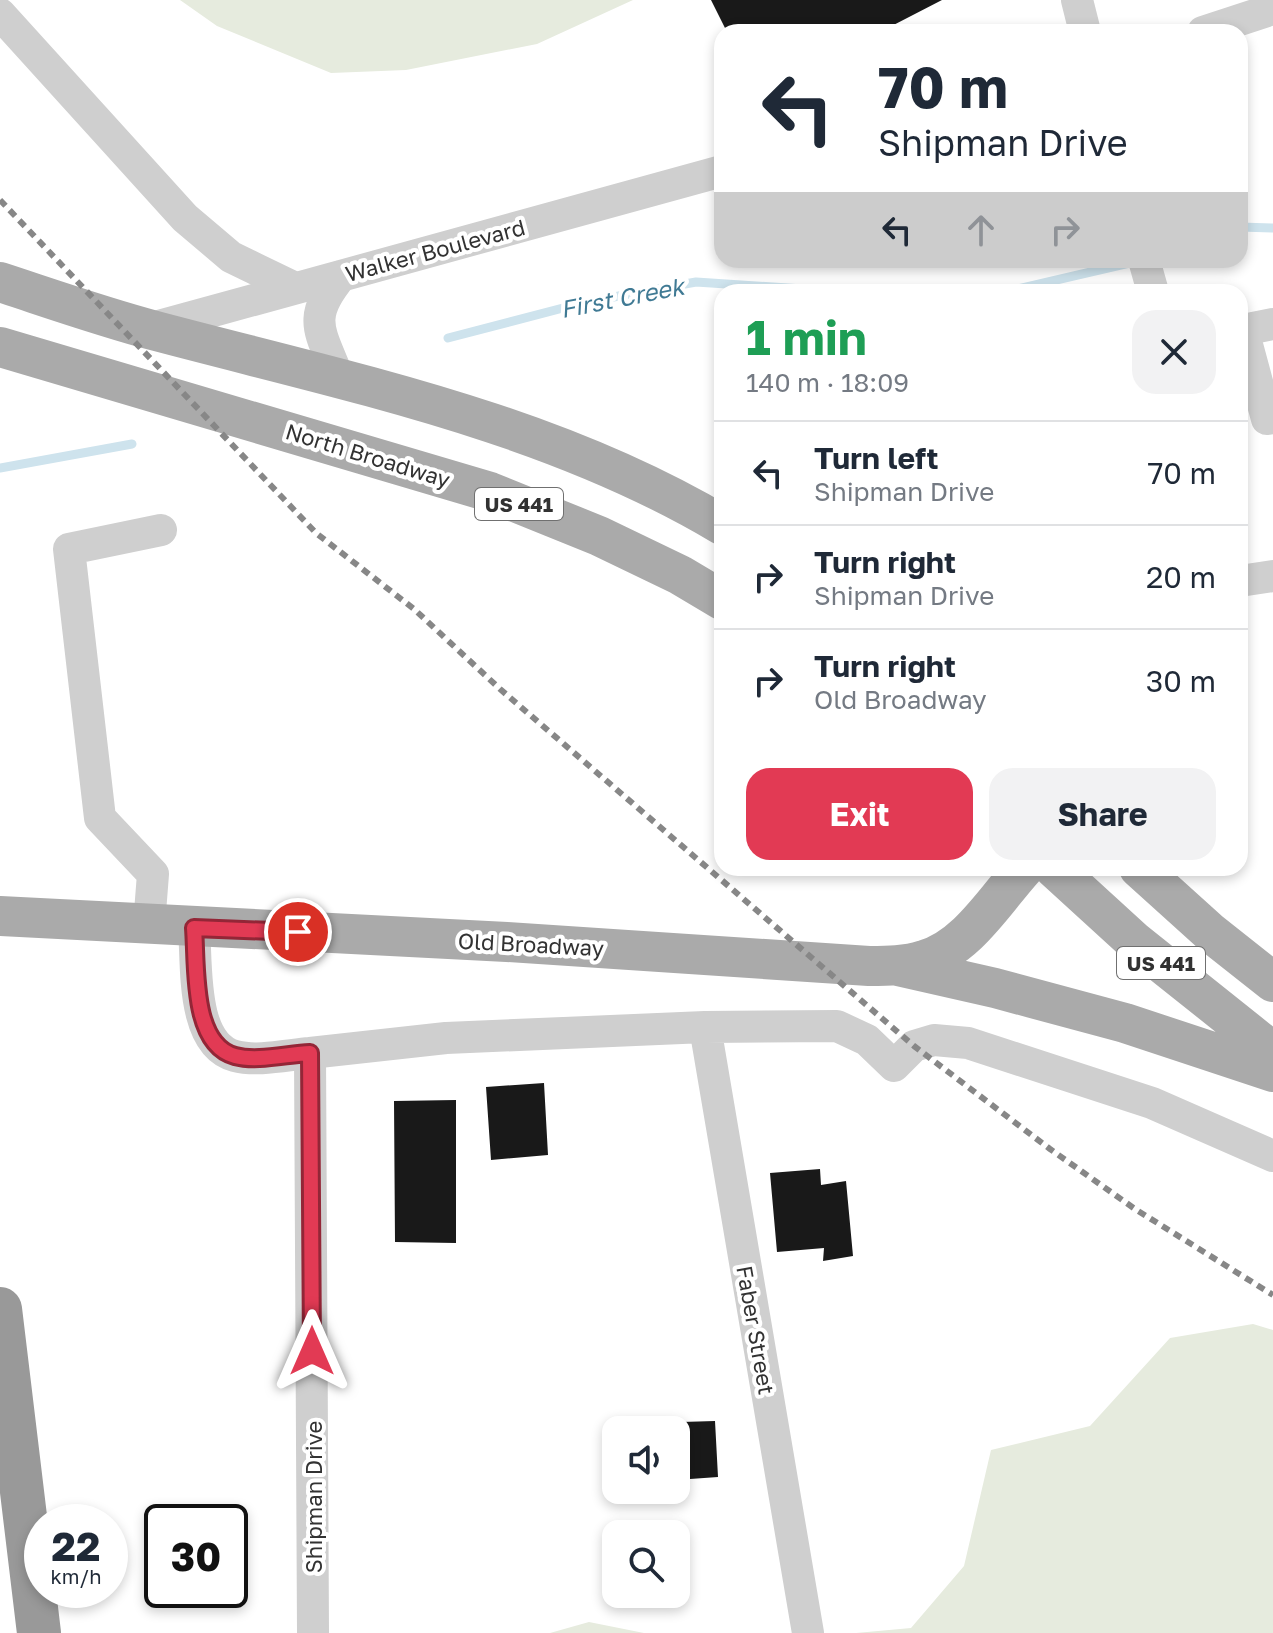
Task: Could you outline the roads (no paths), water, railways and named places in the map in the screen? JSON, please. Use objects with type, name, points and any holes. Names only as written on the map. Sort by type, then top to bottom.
[{"type":"highway","points":[[0,1309],[39,1633]]},
{"type":"main road","points":[[0,282],[148,329],[338,377],[527,435],[620,472],[714,521]]},
{"type":"main road","name":"North Broadway","points":[[0,347],[490,492],[599,536],[680,575],[714,595]]},
{"type":"main road","name":"Old Broadway","points":[[0,916],[898,966],[926,960],[947,950],[965,936],[1017,876]]},
{"type":"main road","name":"US 441","points":[[1063,876],[1135,942],[1273,1052]]},
{"type":"main road","name":"US 441","points":[[1148,876],[1273,982]]},
{"type":"main road","points":[[1180,876],[1228,946]]},
{"type":"main road","points":[[898,966],[1125,1023],[1273,1072]]},
{"type":"street","points":[[1077,0],[1083,24]]},
{"type":"street","points":[[1227,24],[1273,9]]},
{"type":"street","points":[[0,14],[185,218],[231,257],[295,288]]},
{"type":"street","name":"Walker Boulevard","points":[[148,329],[714,173]]},
{"type":"street","points":[[338,377],[319,328],[319,311],[341,276]]},
{"type":"street","points":[[1248,329],[1273,324]]},
{"type":"street","points":[[1248,349],[1267,419],[1273,418]]},
{"type":"street","points":[[149,925],[153,874],[100,818],[69,549],[161,530]]},
{"type":"street","points":[[1248,580],[1273,576]]},
{"type":"street","points":[[194,928],[202,1021],[211,1041],[222,1051],[236,1057],[310,1053],[446,1038],[705,1027],[837,1026],[867,1040],[894,1066],[914,1046],[934,1040],[968,1043],[1152,1103],[1273,1156]]},
{"type":"street","name":"Faber Street","points":[[705,1027],[808,1633]]},
{"type":"street","name":"Shipman Drive","points":[[310,1053],[313,1633]]},
{"type":"waterway","name":"First Creek","points":[[1248,227],[1273,228]]},
{"type":"waterway","name":"First Creek","points":[[1039,284],[1108,268]]},
{"type":"waterway","name":"First Creek","points":[[448,338],[586,302],[696,282],[726,284]]},
{"type":"waterway","name":"First Creek","points":[[0,468],[132,444]]},
{"type":"railway","points":[[0,200],[316,533],[414,609],[500,689],[714,874]]},
{"type":"railway","points":[[717,876],[914,1046],[1050,1149],[1135,1209],[1273,1295]]}]
